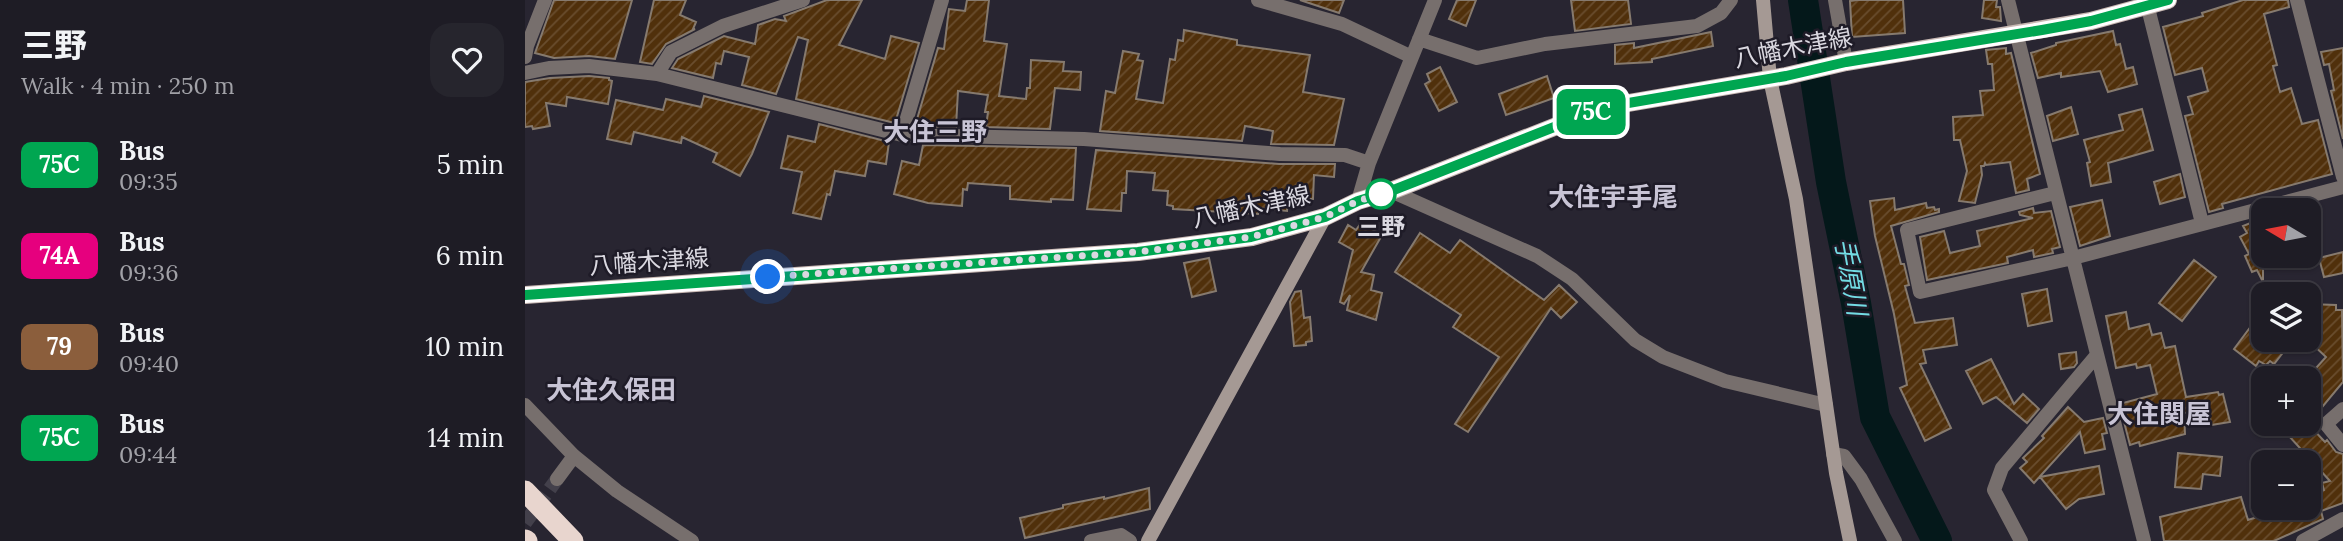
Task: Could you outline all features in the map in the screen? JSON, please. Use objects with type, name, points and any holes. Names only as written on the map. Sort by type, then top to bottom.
[{"type":"highway","points":[[525,491],[573,541]]},
{"type":"main road","name":"八幡木津線","points":[[525,295],[1138,252],[1251,237],[1325,217],[1358,201],[1391,191],[1605,107],[2091,21],[2147,3],[2168,0]]},
{"type":"street","points":[[525,57],[545,0]]},
{"type":"street","points":[[657,74],[671,52],[723,26],[803,0]]},
{"type":"street","points":[[902,135],[942,0]]},
{"type":"street","points":[[1258,0],[1342,24],[1412,57]]},
{"type":"street","points":[[1358,201],[1369,163],[1435,0]]},
{"type":"street","points":[[1419,39],[1477,58],[1545,44],[1697,26],[1721,13],[1731,0]]},
{"type":"street","points":[[1763,0],[1778,78],[1833,454],[1850,541]]},
{"type":"street","points":[[1835,0],[1842,63]]},
{"type":"street","points":[[2008,0],[2144,541]]},
{"type":"street","points":[[2297,0],[2343,177]]},
{"type":"street","points":[[2147,3],[2202,223]]},
{"type":"street","points":[[525,73],[549,68],[589,66],[657,74],[902,135],[1084,139],[1280,154],[1345,155],[1369,163]]},
{"type":"street","points":[[2055,193],[1907,230],[1920,292],[2073,258],[2343,187]]},
{"type":"street","points":[[1391,191],[1537,256],[1572,279],[1635,340],[1663,357],[1725,381],[1826,405]]},
{"type":"street","points":[[1148,541],[1325,217]]},
{"type":"street","points":[[2021,541],[1994,490],[2002,468],[2096,356]]},
{"type":"street","points":[[525,405],[574,456],[617,491],[692,541]]},
{"type":"street","points":[[2343,409],[2326,424],[2343,445]]},
{"type":"street","points":[[525,415],[560,439]]},
{"type":"street","points":[[1833,454],[1844,456],[1861,479],[1895,541]]},
{"type":"street","points":[[557,479],[574,456]]},
{"type":"street","points":[[2302,541],[2343,519]]},
{"type":"street","points":[[1091,541],[1121,535],[1131,541]]},
{"type":"building","points":[[554,0],[632,0],[615,59],[589,56],[554,58],[535,53]]},
{"type":"building","points":[[654,0],[686,0],[680,15],[696,22],[695,29],[666,44],[652,64],[640,62]]},
{"type":"building","points":[[827,0],[862,0],[839,45],[885,59],[891,36],[919,43],[895,123],[796,99],[808,40],[798,37],[776,94],[742,85],[749,57],[724,51],[721,64],[716,63],[713,78],[672,68],[678,59],[724,36],[755,44],[758,25],[775,19],[786,21],[784,16]]},
{"type":"building","points":[[967,0],[989,0],[984,41],[1007,44],[999,96],[1026,99],[1027,88],[1030,88],[1031,60],[1064,62],[1063,71],[1081,72],[1080,90],[1055,88],[1050,129],[986,127],[988,95],[958,91],[956,127],[915,126],[938,48],[944,49],[949,9],[965,11]]},
{"type":"building","points":[[1300,0],[1344,0],[1339,13]]},
{"type":"building","points":[[1457,0],[1476,0],[1466,26],[1449,19]]},
{"type":"building","points":[[1571,0],[1628,0],[1631,24],[1575,31]]},
{"type":"building","points":[[1903,0],[1905,33],[1852,37],[1850,1]]},
{"type":"building","points":[[1984,0],[1997,0],[1996,7],[2000,7],[2001,21],[1982,18]]},
{"type":"building","points":[[2243,0],[2288,0],[2289,7],[2264,14],[2277,65],[2273,66],[2280,92],[2291,88],[2302,124],[2318,120],[2332,174],[2222,204],[2223,208],[2209,212],[2185,116],[2193,114],[2188,97],[2208,91],[2202,68],[2175,75],[2163,27],[2203,16],[2202,13]]},
{"type":"building","points":[[1184,30],[1237,40],[1237,45],[1310,55],[1303,92],[1344,99],[1334,145],[1271,144],[1273,131],[1245,126],[1242,141],[1100,131],[1106,91],[1115,93],[1123,51],[1139,54],[1137,60],[1143,61],[1136,99],[1163,103],[1170,59],[1175,60],[1178,40],[1183,41]]},
{"type":"building","points":[[2113,31],[2116,45],[2120,44],[2126,69],[2133,67],[2137,84],[2108,92],[2100,71],[2061,77],[2061,73],[2038,78],[2031,53],[2056,43]]},
{"type":"building","points":[[1711,32],[1713,46],[1652,59],[1652,62],[1615,64],[1615,45],[1634,43],[1634,48]]},
{"type":"building","points":[[2006,48],[2006,54],[2011,53],[2040,174],[2027,179],[2029,190],[2016,193],[2010,162],[1985,163],[1981,166],[1982,175],[1975,203],[1959,201],[1967,171],[1960,140],[1954,140],[1953,117],[1983,115],[1980,91],[1994,90],[1992,64],[1988,64],[1986,50]]},
{"type":"building","points":[[2343,48],[2343,139],[2331,91],[2334,90],[2329,64],[2324,65],[2321,52]]},
{"type":"building","points":[[1440,67],[1457,102],[1439,111],[1425,84],[1430,81],[1427,74]]},
{"type":"building","points":[[589,76],[609,78],[612,81],[608,104],[567,97],[566,106],[546,103],[550,126],[533,129],[532,126],[525,127],[525,82]]},
{"type":"building","points":[[1547,76],[1554,98],[1506,115],[1499,94]]},
{"type":"building","points":[[704,96],[769,112],[740,176],[713,162],[717,153],[682,137],[681,143],[634,132],[631,144],[607,139],[616,100],[663,110],[666,99],[701,107]]},
{"type":"building","points":[[2071,107],[2078,134],[2053,141],[2047,116]]},
{"type":"building","points":[[2142,109],[2153,150],[2108,163],[2111,182],[2091,186],[2087,163],[2090,162],[2084,140],[2123,130],[2119,115]]},
{"type":"building","points":[[819,124],[889,142],[886,164],[868,161],[865,176],[835,171],[821,219],[793,213],[802,172],[781,168],[788,136],[815,142]]},
{"type":"building","points":[[923,145],[1076,148],[1073,200],[1051,199],[1051,202],[1010,199],[1010,186],[968,183],[967,190],[963,189],[962,206],[928,203],[894,194],[902,161],[919,165]]},
{"type":"building","points":[[1096,150],[1279,164],[1335,164],[1334,177],[1314,175],[1313,199],[1288,197],[1287,211],[1259,208],[1258,214],[1173,209],[1173,206],[1167,205],[1168,191],[1153,190],[1155,173],[1127,171],[1126,193],[1122,193],[1121,211],[1087,209]]},
{"type":"building","points":[[2180,174],[2185,197],[2160,204],[2154,182]]},
{"type":"building","points":[[1894,198],[1895,210],[1926,203],[1927,208],[1939,209],[1939,212],[1891,226],[1901,264],[1904,264],[1909,285],[1905,286],[1915,323],[1953,318],[1957,345],[1923,350],[1926,363],[1920,364],[1951,428],[1925,441],[1900,388],[1907,385],[1870,201]]},
{"type":"building","points":[[2102,200],[2110,236],[2080,246],[2070,207]]},
{"type":"building","points":[[2033,208],[2034,213],[2051,211],[2060,247],[2052,249],[2053,253],[2034,257],[2033,250],[2007,257],[2008,263],[1927,280],[1920,237],[1944,231],[1950,253],[1980,246],[1977,231],[2033,218],[2020,215],[2019,212]]},
{"type":"building","points":[[1361,223],[1382,235],[1361,272],[1374,275],[1371,290],[1382,293],[1376,320],[1347,310],[1350,295],[1344,304],[1340,302],[1353,250],[1339,242],[1348,225],[1356,230]]},
{"type":"building","points":[[2251,223],[2251,268],[2263,268],[2263,282],[2257,270],[2252,272],[2245,256],[2249,254],[2240,237],[2247,233],[2243,226]]},
{"type":"building","points":[[1420,233],[1450,253],[1460,240],[1544,300],[1559,285],[1577,302],[1561,318],[1551,308],[1468,432],[1455,424],[1499,357],[1453,327],[1461,315],[1395,272]]},
{"type":"building","points":[[2343,252],[2343,273],[2324,277],[2321,258]]},
{"type":"building","points":[[1209,258],[1216,291],[1192,297],[1184,263]]},
{"type":"building","points":[[2194,260],[2216,277],[2182,321],[2159,303]]},
{"type":"building","points":[[2047,289],[2052,321],[2028,326],[2022,294]]},
{"type":"building","points":[[1301,291],[1304,318],[1310,317],[1312,341],[1306,342],[1306,345],[1294,346],[1290,302],[1295,292]]},
{"type":"building","points":[[2321,304],[2336,305],[2336,310],[2342,310],[2343,382],[2321,408],[2321,366],[2318,366],[2326,357],[2321,352]]},
{"type":"building","points":[[2126,312],[2129,329],[2149,324],[2152,335],[2161,333],[2165,348],[2175,346],[2186,397],[2218,392],[2219,395],[2223,394],[2230,422],[2211,425],[2209,409],[2184,413],[2185,434],[2140,446],[2139,442],[2130,445],[2122,414],[2123,403],[2157,394],[2150,365],[2137,368],[2136,364],[2116,368],[2106,316]]},
{"type":"building","points":[[2251,326],[2251,352],[2283,352],[2274,364],[2270,361],[2266,365],[2259,361],[2256,366],[2234,349]]},
{"type":"building","points":[[2076,352],[2077,363],[2074,367],[2061,369],[2059,354]]},
{"type":"building","points":[[1991,359],[2014,404],[2023,394],[2039,409],[2027,423],[1996,397],[1983,404],[1966,371]]},
{"type":"building","points":[[2068,407],[2084,422],[2103,418],[2107,433],[2102,434],[2105,449],[2085,453],[2080,432],[2034,483],[2020,468],[2027,462],[2023,458],[2044,438],[2042,436]]},
{"type":"building","points":[[2289,436],[2319,436],[2325,442],[2327,440],[2336,452],[2343,454],[2343,503],[2321,511],[2321,491],[2324,490],[2322,483],[2330,481],[2321,471],[2321,450],[2302,450]]},
{"type":"building","points":[[2178,453],[2222,457],[2220,476],[2203,474],[2201,489],[2175,487]]},
{"type":"building","points":[[2099,466],[2104,494],[2079,499],[2066,509],[2040,477]]},
{"type":"building","points":[[1149,488],[1150,509],[1025,538],[1020,518],[1063,508],[1063,505]]},
{"type":"building","points":[[2241,497],[2248,520],[2321,520],[2274,541],[2164,541],[2160,517]]},
{"type":"waterway","name":"手原川","points":[[1803,0],[1831,182],[1856,303],[1875,417],[1937,541]]},
{"type":"tunnel","points":[[525,523],[557,479]]},
{"type":"bus line","name":"75C","points":[[525,295],[1138,252],[1251,237],[1325,217],[1358,201],[1391,191],[1605,107],[1786,76],[1846,62],[2091,21],[2168,0]]},
{"type":"place","name":"三野","points":[[1381,194]]},
{"type":"district","name":"大住三野","points":[[935,132]]},
{"type":"district","name":"大住宇手尾","points":[[1613,197]]},
{"type":"district","name":"大住久保田","points":[[611,390]]},
{"type":"district","name":"大住関屋","points":[[2159,414]]},
{"type":"route","points":[[768,277],[1138,252],[1251,237],[1325,217],[1358,201],[1381,194]]}]
